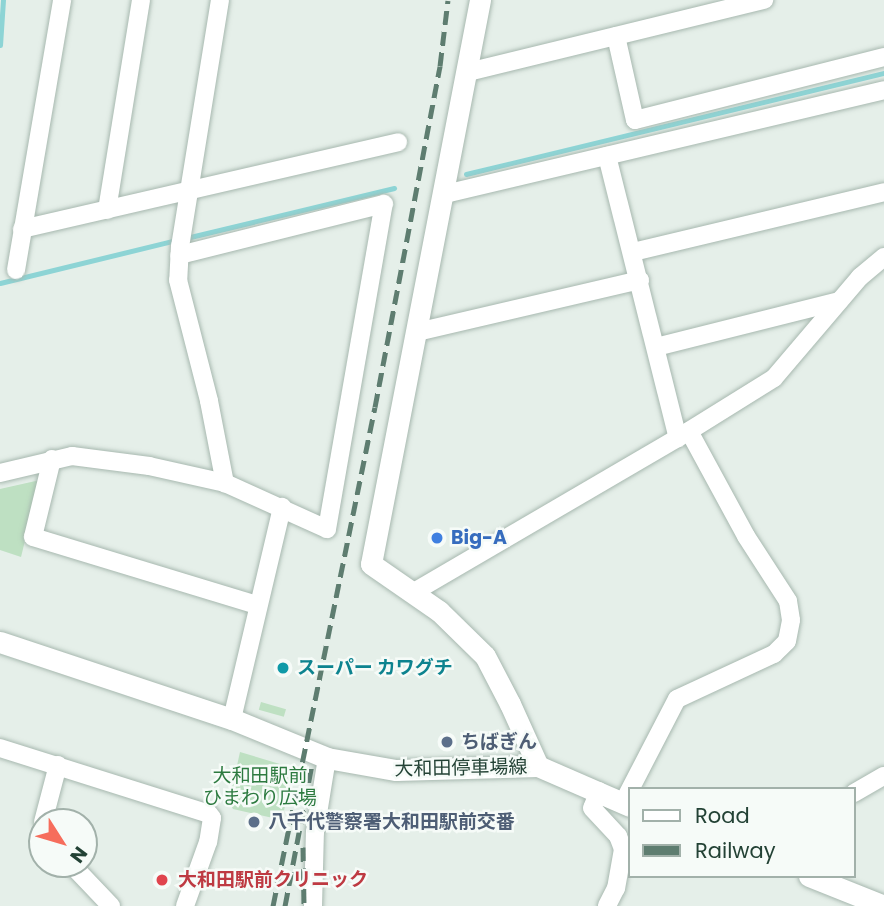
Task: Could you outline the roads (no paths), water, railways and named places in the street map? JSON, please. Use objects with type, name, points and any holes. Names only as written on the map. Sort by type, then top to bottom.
[{"type":"street","points":[[16,270],[62,0]]},
{"type":"street","points":[[107,209],[141,0]]},
{"type":"street","points":[[220,0],[181,243],[178,280],[209,401],[225,483]]},
{"type":"street","points":[[480,0],[445,194],[371,564],[414,592],[468,636],[485,656],[538,766]]},
{"type":"street","points":[[683,0],[688,18]]},
{"type":"street","points":[[468,72],[764,0]]},
{"type":"street","points":[[616,36],[635,120],[884,57]]},
{"type":"street","points":[[445,194],[884,90]]},
{"type":"street","points":[[22,229],[398,142]]},
{"type":"street","points":[[607,156],[656,347],[683,435],[788,601],[791,620],[787,641],[774,654],[677,699],[635,787]]},
{"type":"street","points":[[633,252],[884,192]]},
{"type":"street","points":[[0,473],[72,456],[111,460],[225,483],[327,530],[384,204],[181,243]]},
{"type":"street","points":[[414,592],[683,435],[774,378],[860,277],[884,257]]},
{"type":"street","points":[[417,332],[640,280]]},
{"type":"street","points":[[656,347],[839,301]]},
{"type":"street","points":[[52,459],[33,537],[257,605]]},
{"type":"street","points":[[232,719],[282,507]]},
{"type":"street","name":"大和田停車場線","points":[[0,642],[232,719],[327,758],[375,768],[413,770],[538,766],[627,804]]},
{"type":"street","points":[[0,748],[209,814],[212,818],[208,842],[185,906]]},
{"type":"street","points":[[313,906],[315,832],[327,758]]},
{"type":"street","points":[[47,808],[58,765]]},
{"type":"street","points":[[856,792],[884,776]]},
{"type":"street","points":[[598,791],[592,808],[618,836],[624,849],[617,888],[607,906]]},
{"type":"street","points":[[84,878],[111,906]]},
{"type":"street","points":[[814,878],[884,906]]},
{"type":"waterway","points":[[0,45],[3,0]]},
{"type":"waterway","points":[[466,174],[884,73]]},
{"type":"waterway","points":[[186,238],[394,188]]},
{"type":"waterway","points":[[0,283],[177,240]]},
{"type":"railway","points":[[273,906],[375,407],[440,66],[448,0]]},
{"type":"railway","points":[[285,906],[312,765]]},
{"type":"railway","points":[[303,847],[304,906]]},
{"type":"place","name":"Big-A","points":[[437,538]]},
{"type":"place","name":"スーパー カワグチ","points":[[283,668]]},
{"type":"place","name":"ちばぎん","points":[[447,742]]},
{"type":"place","name":"八千代警察署大和田駅前交番","points":[[254,822]]},
{"type":"place","name":"大和田駅前クリニック","points":[[162,880]]},
{"type":"park label","name":"大和田駅前 ひまわり広場","points":[[260,787]]}]
